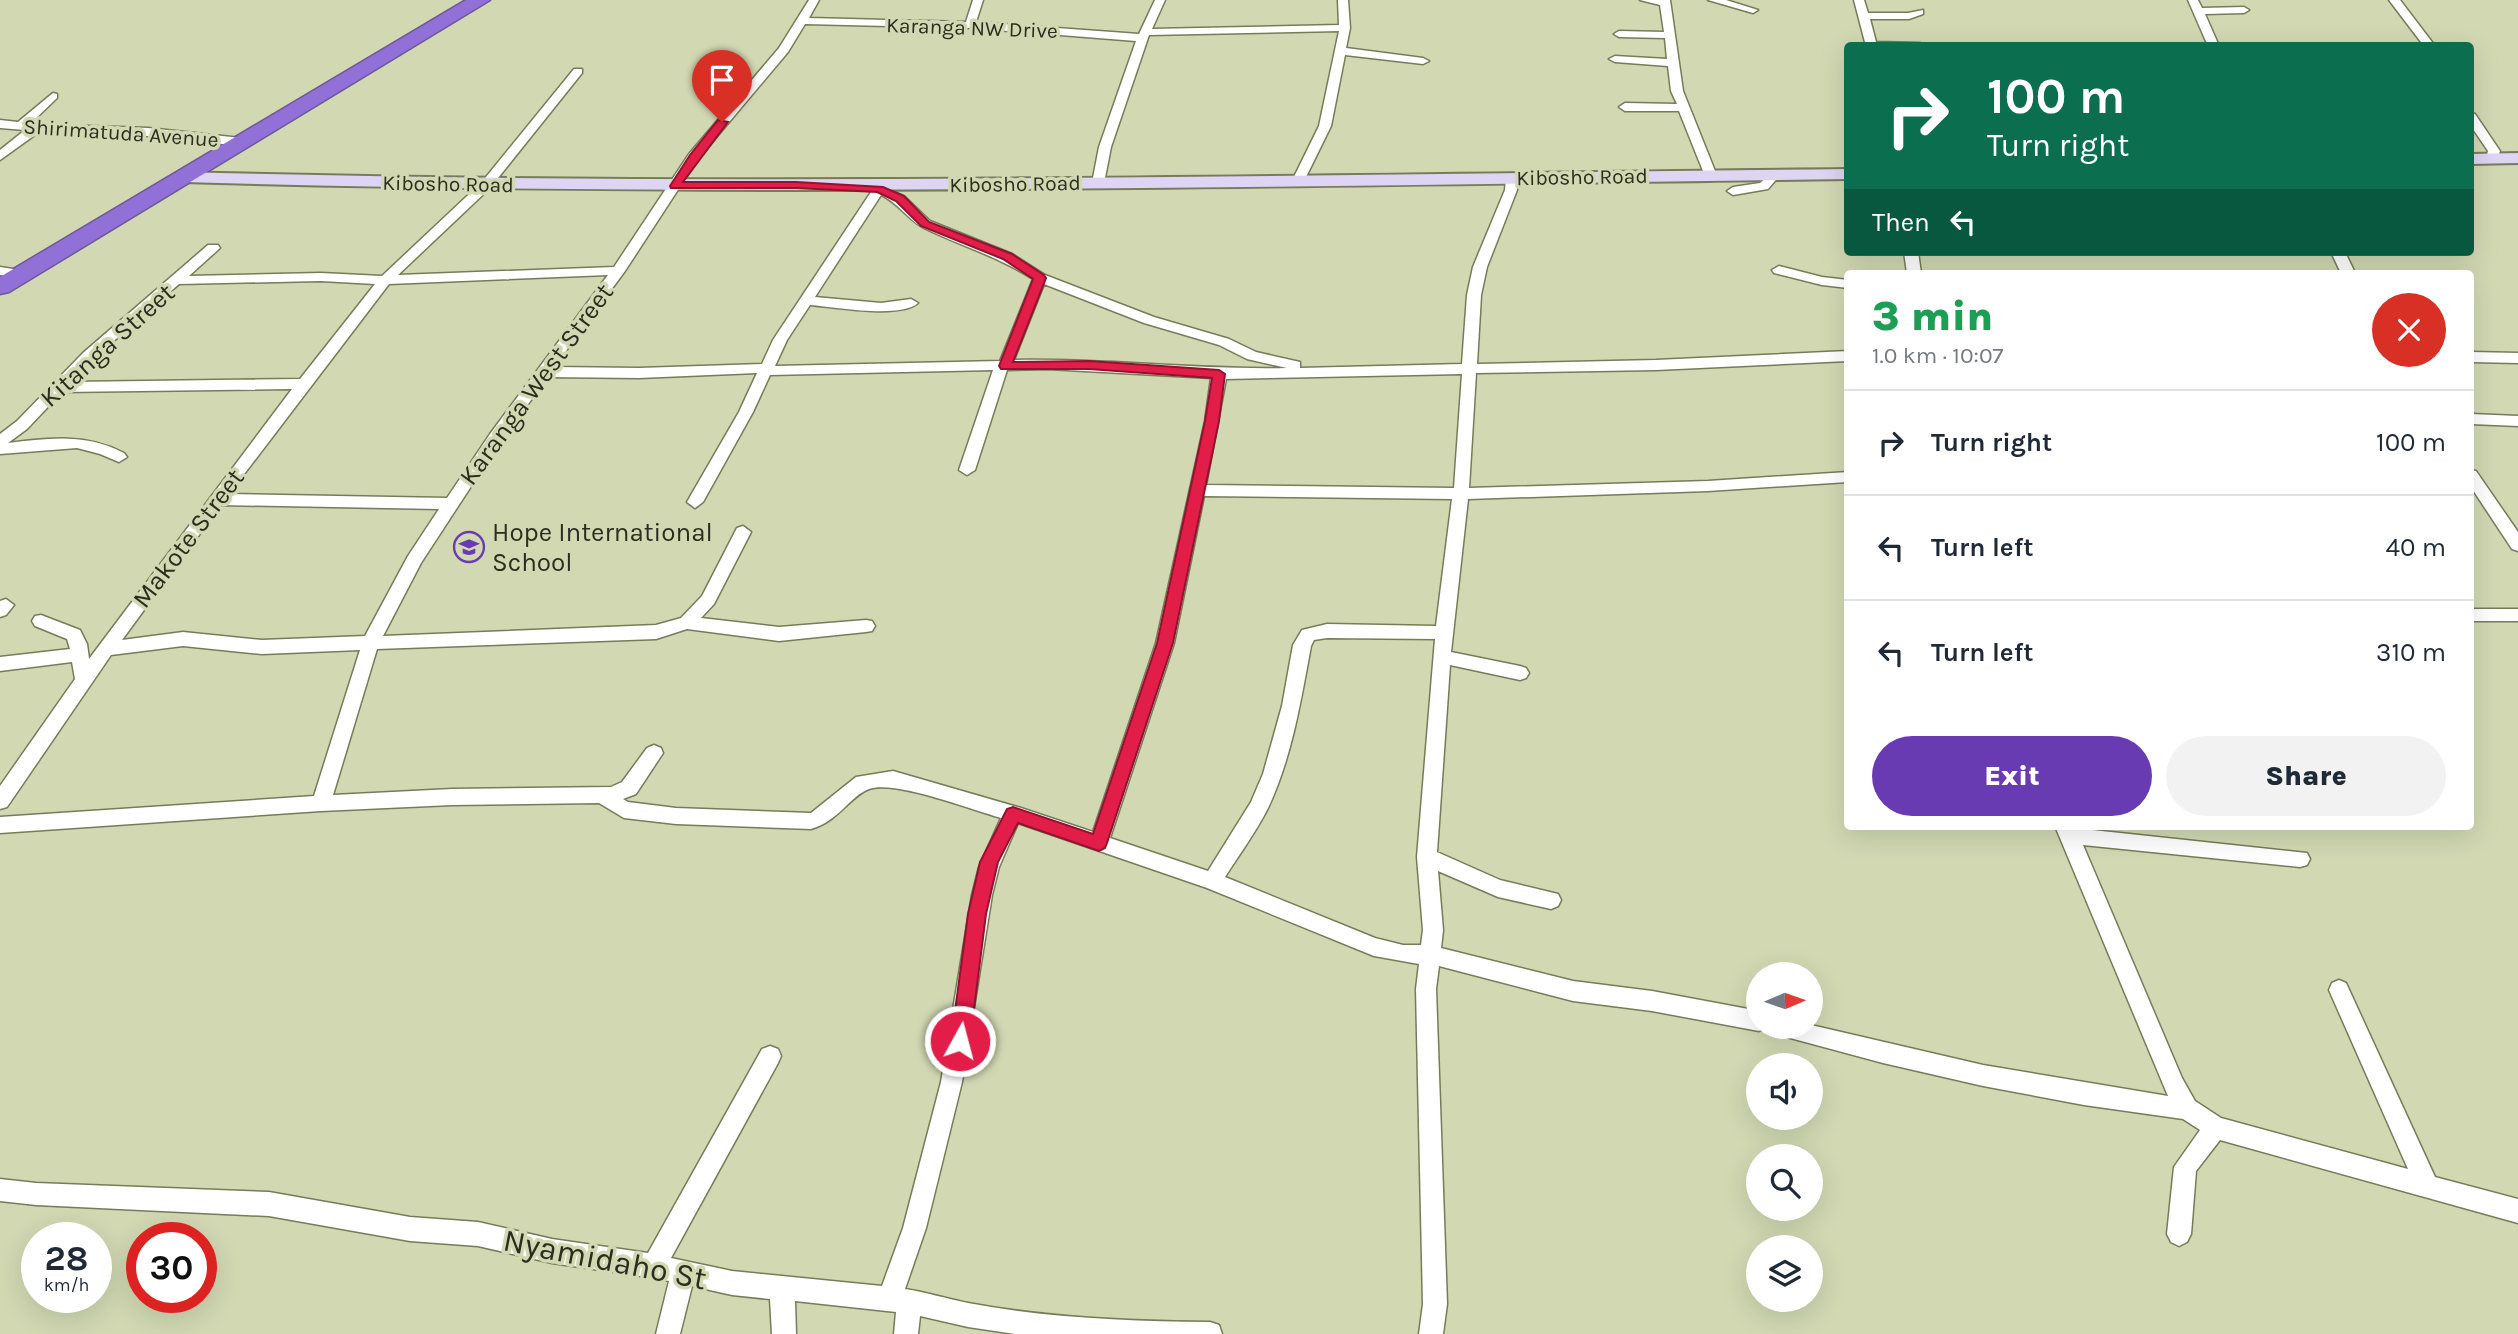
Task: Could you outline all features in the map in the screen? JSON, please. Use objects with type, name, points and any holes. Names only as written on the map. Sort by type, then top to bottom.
[{"type":"highway","points":[[0,287],[11,272],[183,177],[480,0]]},
{"type":"street","name":"Karanga West Street","points":[[321,803],[370,644],[393,597],[450,504],[618,271],[712,134],[784,50],[814,0]]},
{"type":"street","points":[[970,25],[978,0]]},
{"type":"street","points":[[1098,183],[1105,147],[1144,35],[1160,0]]},
{"type":"street","points":[[1298,181],[1325,126],[1345,28],[1343,0]]},
{"type":"street","points":[[1645,0],[1666,2],[1675,63],[1675,82],[1711,176]]},
{"type":"street","points":[[1713,0],[1753,10]]},
{"type":"street","points":[[1859,0],[1871,42]]},
{"type":"street","points":[[2394,0],[2427,42]]},
{"type":"street","points":[[2212,42],[2196,6],[2244,10]]},
{"type":"street","points":[[1863,16],[1909,16],[1919,12]]},
{"type":"street","name":"Karanga NW Drive","points":[[802,21],[970,25],[1144,35],[1345,28]]},
{"type":"street","points":[[1619,34],[1671,35]]},
{"type":"street","points":[[1341,51],[1423,61]]},
{"type":"street","points":[[1615,59],[1675,63]]},
{"type":"street","name":"Makote Street","points":[[0,801],[106,649],[385,280],[486,185],[578,71]]},
{"type":"street","points":[[20,127],[53,96]]},
{"type":"street","points":[[1625,107],[1683,108]]},
{"type":"street","points":[[2474,121],[2494,151],[2492,159]]},
{"type":"street","name":"Shirimatuda Avenue","points":[[0,124],[148,132],[242,142]]},
{"type":"street","points":[[0,156],[36,128]]},
{"type":"street","points":[[2474,159],[2518,158]]},
{"type":"street","points":[[1732,191],[1764,186],[1774,174]]},
{"type":"street","name":"Kibosho Road","points":[[183,177],[486,185],[675,186],[1844,174]]},
{"type":"street","points":[[1431,1334],[1435,1304],[1426,989],[1433,930],[1426,857],[1444,633],[1461,494],[1474,295],[1480,267],[1511,190],[1512,178]]},
{"type":"street","points":[[796,185],[879,189],[900,199],[925,224],[1007,257],[1040,278],[1149,320],[1224,342],[1252,356],[1303,366],[1318,372]]},
{"type":"street","points":[[695,502],[746,412],[780,340],[879,189]]},
{"type":"street","name":"Kitanga Street","points":[[0,441],[22,425],[88,356],[213,248]]},
{"type":"street","points":[[1779,270],[1844,284]]},
{"type":"street","points":[[178,280],[321,277],[385,280],[618,271]]},
{"type":"street","points":[[967,470],[1003,367],[1040,278]]},
{"type":"street","points":[[808,301],[881,307],[911,303]]},
{"type":"street","points":[[545,372],[639,373],[1089,365],[1219,374],[1469,370],[1844,356]]},
{"type":"street","points":[[2474,357],[2518,358]]},
{"type":"street","points":[[1099,843],[1165,643],[1219,374]]},
{"type":"street","points":[[57,387],[306,384]]},
{"type":"street","points":[[2474,419],[2518,421]]},
{"type":"street","points":[[0,449],[85,443],[104,447],[119,457]]},
{"type":"street","points":[[1197,490],[1461,494],[1708,486],[1844,477]]},
{"type":"street","points":[[2474,479],[2518,545]]},
{"type":"street","points":[[217,499],[450,504]]},
{"type":"street","points":[[2500,516],[2518,517]]},
{"type":"street","points":[[687,623],[708,600],[743,531]]},
{"type":"street","points":[[2474,615],[2518,615]]},
{"type":"street","points":[[41,621],[74,635],[84,680]]},
{"type":"street","points":[[106,649],[183,639],[262,647],[537,635],[616,635],[656,632],[687,623],[779,634],[866,626]]},
{"type":"street","points":[[1212,881],[1254,816],[1268,784],[1291,706],[1302,645],[1308,635],[1327,631],[1444,633]]},
{"type":"street","points":[[0,664],[80,654]]},
{"type":"street","points":[[1442,657],[1520,673]]},
{"type":"street","points":[[0,825],[321,803],[452,797],[603,796],[628,788],[654,753]]},
{"type":"street","points":[[603,796],[624,810],[676,816],[811,821],[821,818],[863,782],[893,779],[1013,814],[1212,881],[1374,947],[1403,954],[1432,955],[1573,990],[1746,1019]]},
{"type":"street","points":[[906,1334],[898,1300],[960,1041],[977,914],[989,862],[1013,814]]},
{"type":"street","points":[[2187,1109],[2145,1022],[2067,831],[2300,859]]},
{"type":"street","points":[[1426,857],[1498,888],[1551,900]]},
{"type":"street","points":[[2339,990],[2427,1186]]},
{"type":"street","points":[[1824,1039],[1875,1053],[2010,1083],[2187,1109],[2216,1128],[2518,1212]]},
{"type":"street","points":[[654,1266],[771,1056]]},
{"type":"street","points":[[2179,1234],[2185,1167],[2216,1128]]},
{"type":"street","name":"Nyamidaho St","points":[[0,1190],[36,1194],[269,1204],[410,1228],[478,1234],[552,1251],[654,1266],[732,1283],[898,1300],[968,1315],[1036,1325],[1110,1333],[1210,1334]]},
{"type":"street","points":[[668,1334],[683,1273]]},
{"type":"street","points":[[782,1288],[784,1334]]},
{"type":"place","name":"Hope International School","points":[[469,547]]},
{"type":"route","points":[[722,122],[675,186],[796,185],[879,189],[893,194],[907,204],[925,224],[1007,257],[1040,278],[1005,366],[1089,365],[1158,372],[1219,374],[1212,421],[1165,643],[1133,732],[1099,843],[1013,814],[989,862],[977,914],[960,1041]]}]
